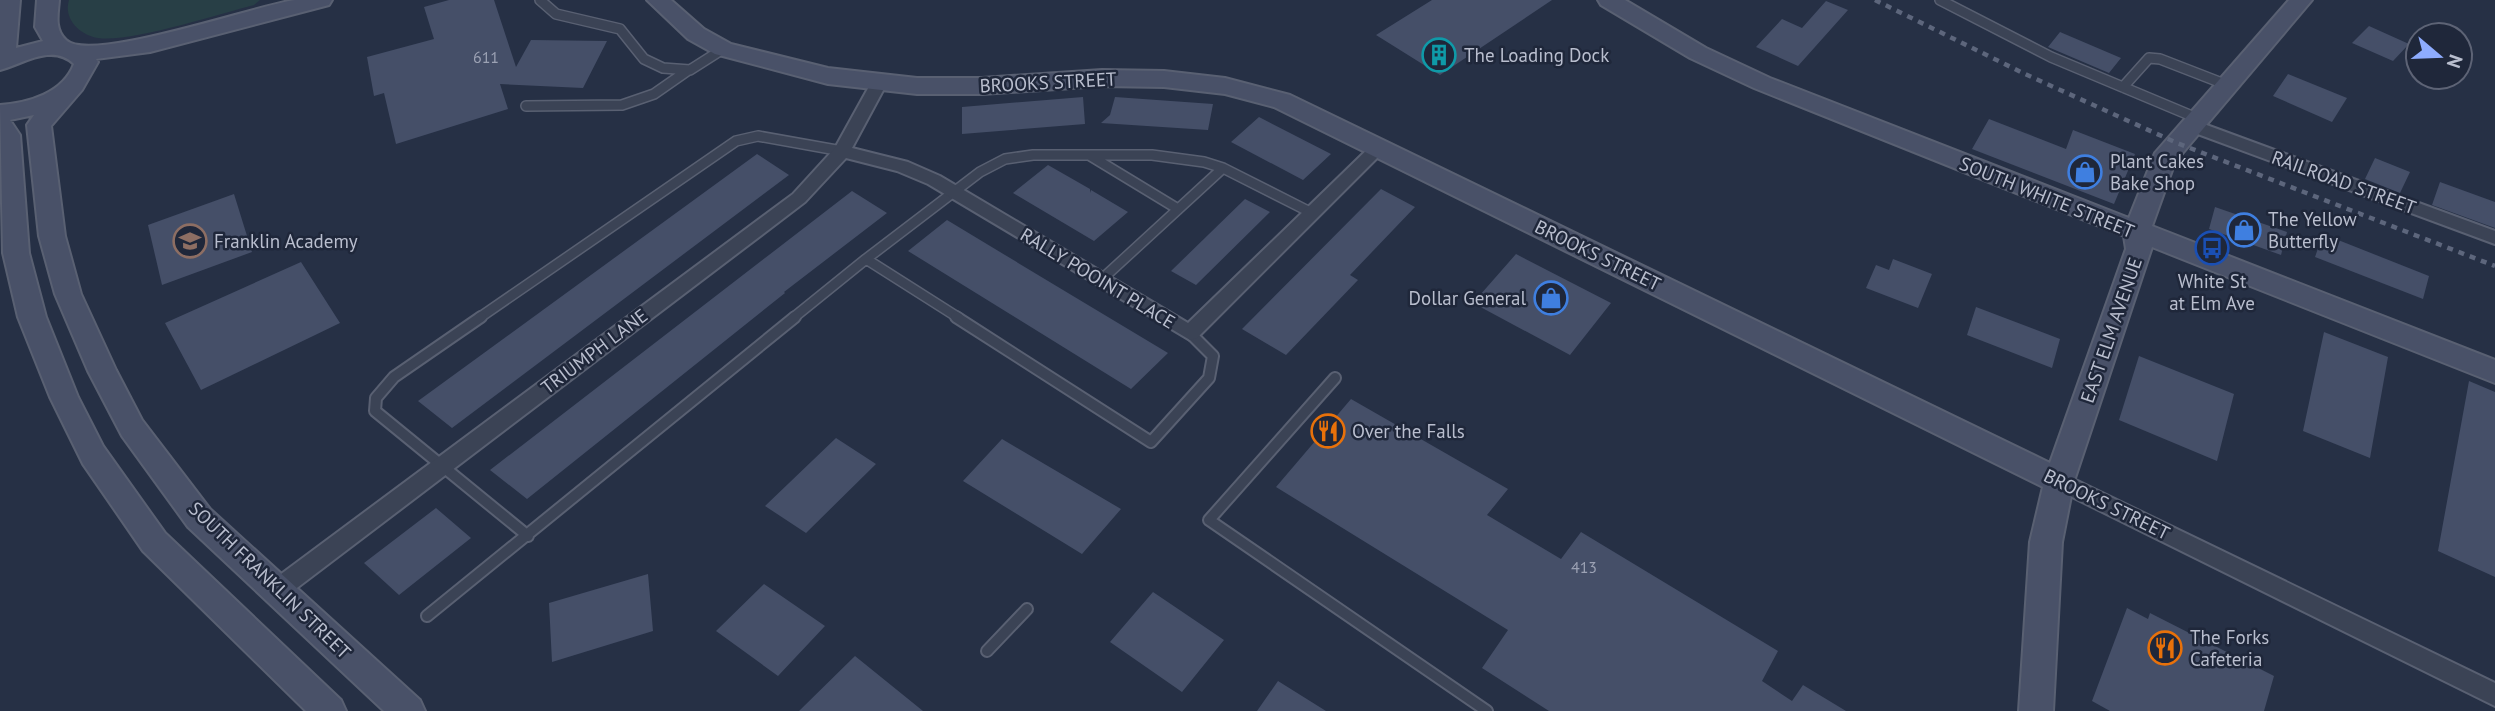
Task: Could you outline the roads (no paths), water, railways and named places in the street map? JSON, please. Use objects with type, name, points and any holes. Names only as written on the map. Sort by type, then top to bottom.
[{"type":"street","points":[[1,62],[7,38],[9,0]]},
{"type":"street","points":[[48,0],[46,27],[70,51],[86,62],[71,87]]},
{"type":"street","points":[[0,113],[30,109],[150,45],[290,4],[321,0]]},
{"type":"street","name":"BROOKS STREET","points":[[658,0],[696,34],[723,49],[828,76],[879,83],[982,86],[1102,78],[1164,79],[1225,86],[1282,100],[2495,695]]},
{"type":"street","name":"SOUTH WHITE STREET","points":[[1609,0],[1730,69],[2495,372]]},
{"type":"street","name":"EAST ELM AVENUE","points":[[2036,711],[2046,542],[2059,481],[2139,249],[2137,232],[2164,159],[2301,0]]},
{"type":"street","points":[[1,62],[41,49],[70,51],[150,45]]},
{"type":"street","name":"TRIUMPH LANE","points":[[277,590],[799,198],[842,151],[879,83]]},
{"type":"street","name":"SOUTH FRANKLIN STREET","points":[[71,87],[39,125],[51,236],[68,294],[102,371],[132,428],[199,517],[408,711]]},
{"type":"street","name":"RAILROAD STREET","points":[[2196,123],[2495,238]]},
{"type":"street","points":[[0,124],[8,135],[16,253],[32,317],[64,397],[93,455],[153,542],[329,711]]},
{"type":"street","name":"RALLY POOINT PLACE","points":[[842,151],[902,166],[953,190],[1190,333],[1379,148]]},
{"type":"lane","points":[[540,0],[545,8],[566,18],[597,22],[620,29],[645,60],[668,69],[687,71]]},
{"type":"lane","points":[[1940,0],[2051,57],[2123,87],[2196,123]]},
{"type":"lane","points":[[526,106],[622,105],[654,94],[723,49]]},
{"type":"lane","points":[[2123,87],[2149,58],[2160,59],[2228,85]]},
{"type":"lane","points":[[528,536],[375,411],[376,398],[394,377],[736,141],[758,136],[842,151]]},
{"type":"lane","points":[[427,617],[953,190],[1005,159],[1032,155],[1152,155],[1204,162],[1223,168],[1312,213]]},
{"type":"lane","points":[[1089,155],[1178,209]]},
{"type":"lane","points":[[1101,280],[1223,168]]},
{"type":"lane","points":[[866,259],[1151,442],[1209,378],[1213,356],[1190,333]]},
{"type":"lane","points":[[1335,378],[1209,520],[1487,711]]},
{"type":"lane","points":[[987,651],[1027,610]]},
{"type":"railway","points":[[1875,0],[2025,74],[2177,143],[2495,266]]},
{"type":"place","name":"The Loading Dock","points":[[1439,55]]},
{"type":"place","name":"Plant Cakes Bake Shop","points":[[2085,172]]},
{"type":"place","name":"The Yellow Butterfly","points":[[2244,230]]},
{"type":"place","name":"Franklin Academy","points":[[190,241]]},
{"type":"place","name":"White St at Elm Ave","points":[[2212,248]]},
{"type":"place","name":"Dollar General","points":[[1551,298]]},
{"type":"place","name":"Over the Falls","points":[[1328,431]]},
{"type":"place","name":"The Forks Cafeteria","points":[[2165,648]]}]
